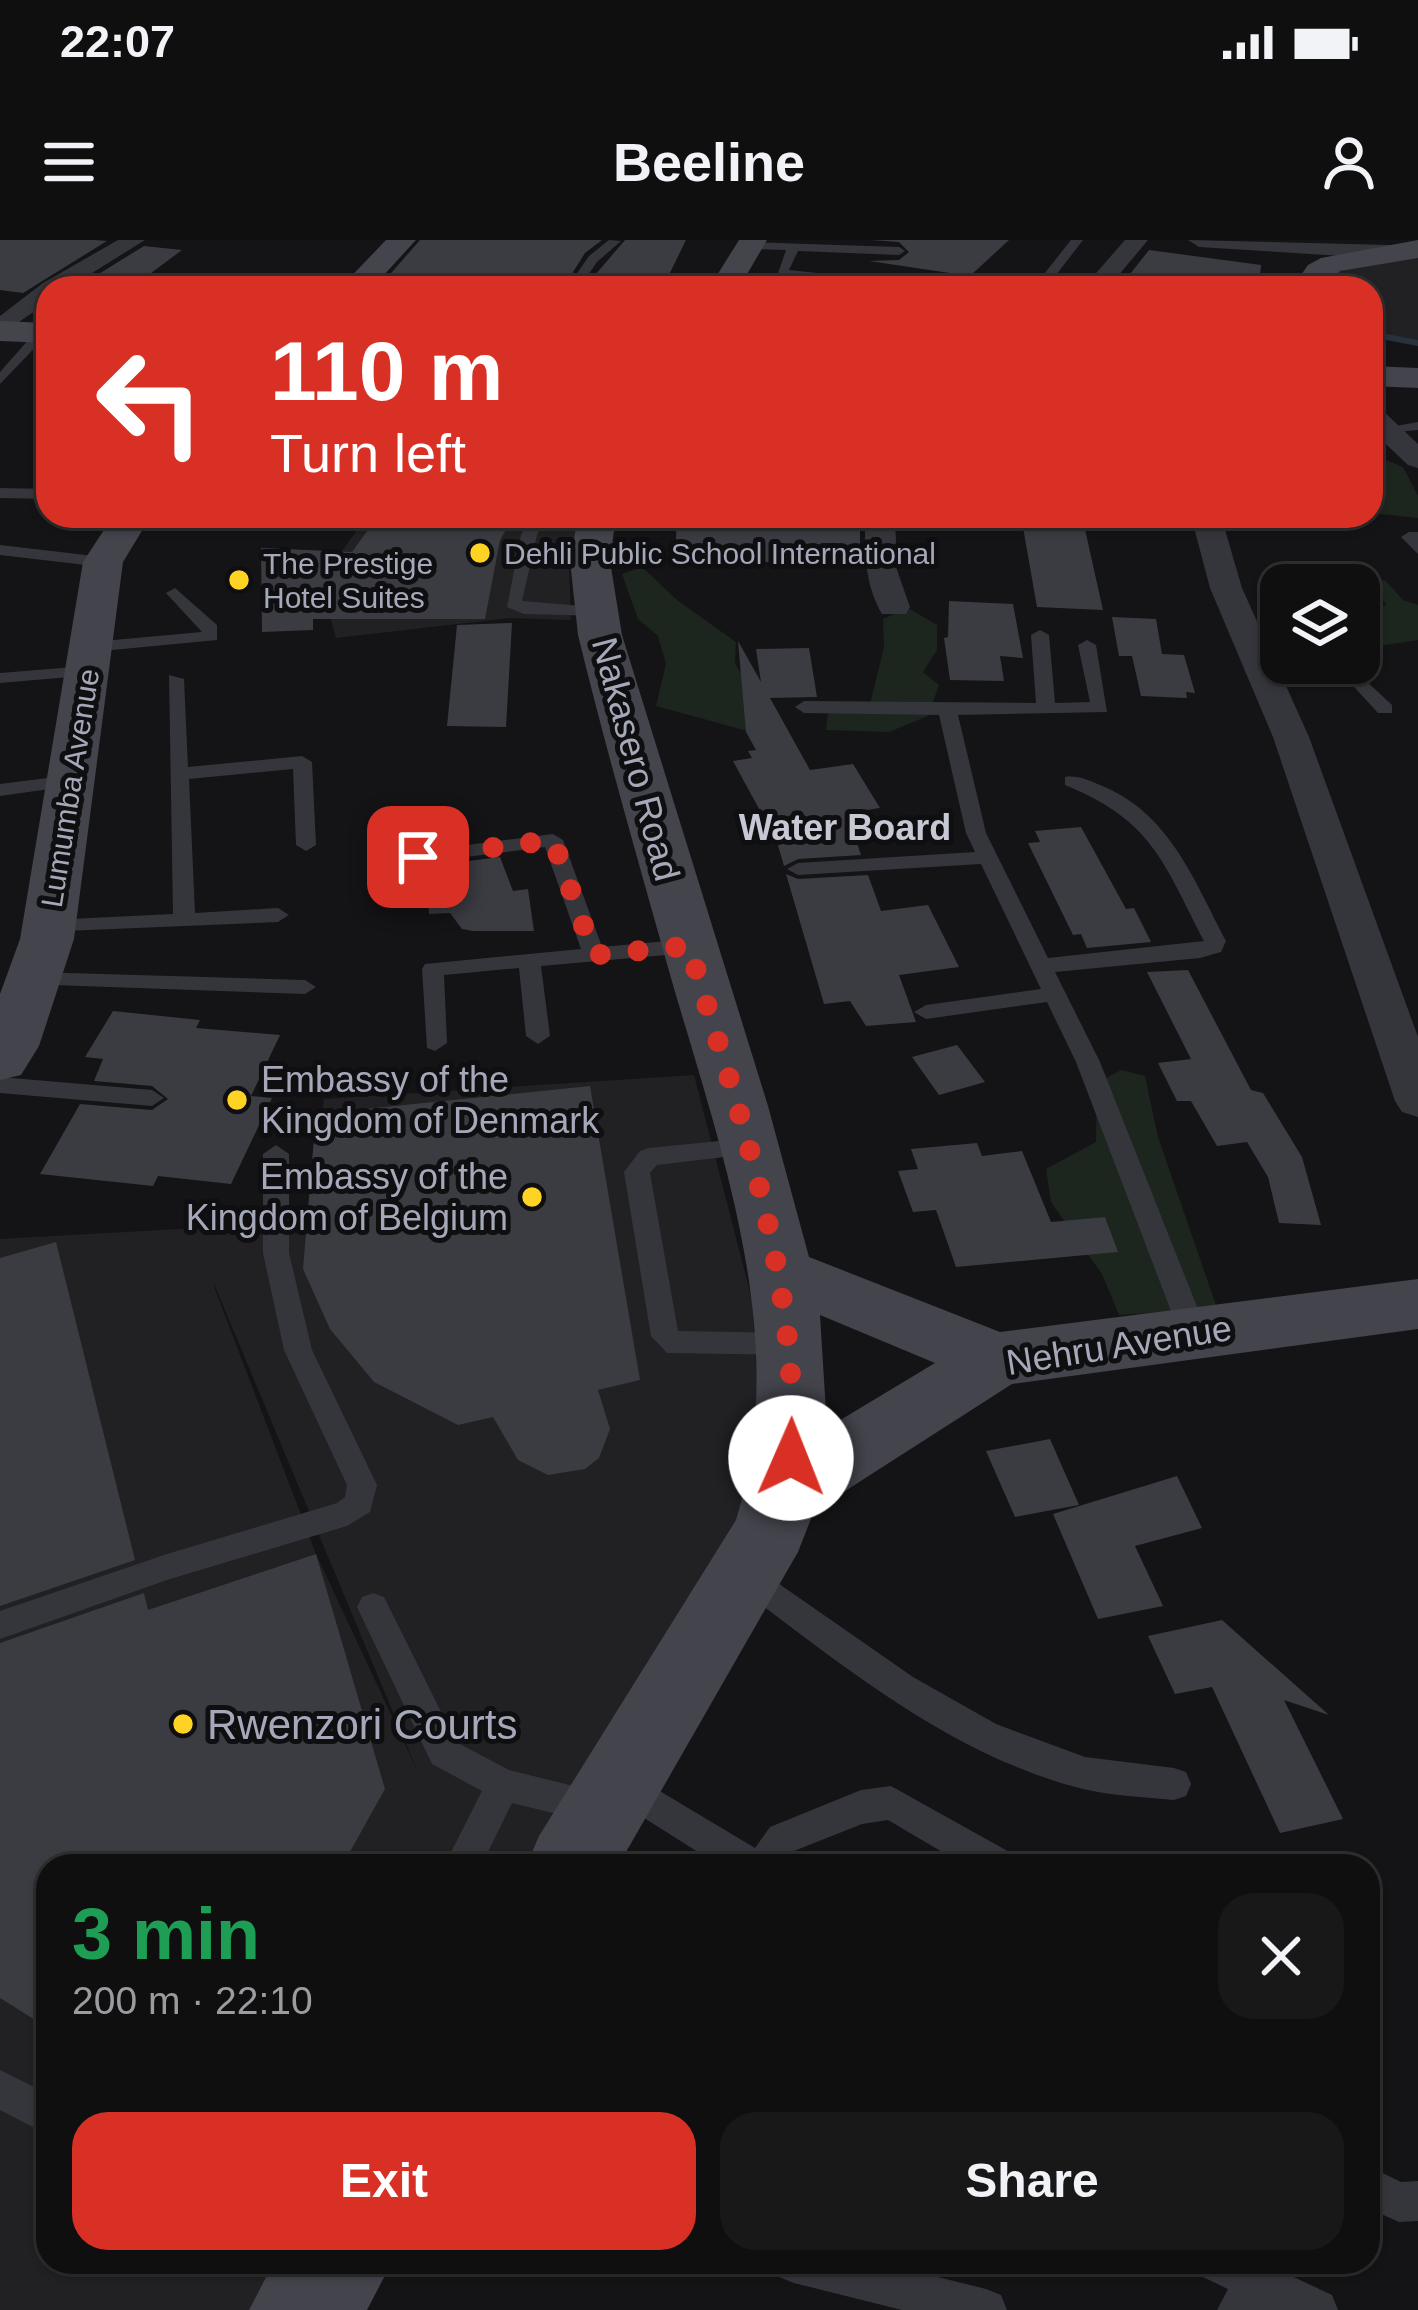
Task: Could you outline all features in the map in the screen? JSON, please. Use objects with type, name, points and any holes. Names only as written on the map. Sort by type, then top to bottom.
[{"type":"street","points":[[72,276],[134,240]]},
{"type":"street","points":[[367,276],[402,240]]},
{"type":"street","points":[[1106,276],[1137,240]]},
{"type":"street","points":[[1199,240],[1404,250]]},
{"type":"street","points":[[737,276],[751,243]]},
{"type":"street","points":[[1315,276],[1332,264],[1404,250]]},
{"type":"street","points":[[0,330],[36,300]]},
{"type":"street","points":[[0,330],[36,332]]},
{"type":"street","points":[[1383,377],[1418,378]]},
{"type":"street","points":[[1383,427],[1418,459]]},
{"type":"street","name":"Lumumba Avenue","points":[[0,1060],[10,1046],[20,992],[49,927],[89,659],[86,560],[119,528]]},
{"type":"street","name":"Nakasero Road","points":[[577,1854],[746,1575],[784,1492],[793,1426],[778,1271],[749,1147],[622,723],[596,612],[588,538],[592,528]]},
{"type":"street","points":[[880,528],[881,570],[894,607]]},
{"type":"street","points":[[1209,528],[1226,589],[1260,661]]},
{"type":"street","points":[[1270,684],[1418,1101]]},
{"type":"street","points":[[778,1271],[997,1359]]},
{"type":"street","name":"Nehru Avenue","points":[[784,1492],[997,1359],[1418,1304]]},
{"type":"street","points":[[301,2310],[333,2274]]},
{"type":"street","points":[[340,2310],[343,2274]]},
{"type":"lane","points":[[1048,276],[1077,240]]},
{"type":"lane","points":[[581,276],[593,259],[616,241]]},
{"type":"lane","points":[[751,243],[899,251]]},
{"type":"lane","points":[[793,248],[781,273],[812,276]]},
{"type":"lane","points":[[0,380],[36,342]]},
{"type":"lane","points":[[1383,422],[1418,426]]},
{"type":"lane","points":[[0,493],[36,494]]},
{"type":"lane","points":[[532,528],[514,602],[524,609],[596,612]]},
{"type":"lane","points":[[1418,537],[1409,537],[1418,549]]},
{"type":"lane","points":[[0,550],[86,560]]},
{"type":"lane","points":[[0,568],[86,560]]},
{"type":"lane","points":[[0,678],[211,636],[211,629],[175,593]]},
{"type":"lane","points":[[1040,635],[1046,708]]},
{"type":"lane","points":[[804,707],[1100,708],[1087,644]]},
{"type":"lane","points":[[176,679],[184,920]]},
{"type":"lane","points":[[1361,684],[1385,709]]},
{"type":"lane","points":[[947,710],[976,833],[1088,1062],[1193,1332]]},
{"type":"lane","points":[[178,774],[302,762],[306,845]]},
{"type":"lane","points":[[0,790],[71,781]]},
{"type":"lane","points":[[1041,966],[1208,950],[1215,941],[1155,830],[1113,795],[1072,782]]},
{"type":"lane","points":[[418,857],[553,840],[594,955]]},
{"type":"lane","points":[[799,869],[988,856]]},
{"type":"lane","points":[[49,927],[278,915]]},
{"type":"lane","points":[[435,1043],[433,969],[689,946]]},
{"type":"lane","points":[[530,960],[538,1036]]},
{"type":"lane","points":[[20,992],[304,987]]},
{"type":"lane","points":[[926,1012],[1055,994]]},
{"type":"lane","points":[[0,1085],[152,1098]]},
{"type":"lane","points":[[749,1147],[649,1156],[640,1162],[637,1172],[665,1336],[677,1345],[788,1344]]},
{"type":"lane","points":[[0,1625],[167,1567],[347,1514],[359,1502],[362,1485],[298,1350],[276,1253],[276,1154]]},
{"type":"lane","points":[[746,1575],[920,1701],[1018,1752],[1078,1772],[1174,1784]]},
{"type":"lane","points":[[373,1607],[444,1753],[502,1785],[611,1796],[728,1854]]},
{"type":"lane","points":[[468,1854],[502,1785]]},
{"type":"lane","points":[[772,1854],[782,1839],[861,1807],[891,1804],[979,1854]]},
{"type":"lane","points":[[0,2090],[36,2109]]},
{"type":"lane","points":[[1380,2192],[1399,2202],[1418,2201]]},
{"type":"lane","points":[[842,2274],[986,2310]]},
{"type":"lane","points":[[1229,2274],[1250,2297],[1317,2310]]},
{"type":"shaded area","points":[[1418,255],[1418,342],[1383,336],[1383,276],[1336,276],[1339,271]]},
{"type":"shaded area","points":[[1383,459],[1403,467],[1418,496],[1418,518],[1383,514]]},
{"type":"shaded area","points":[[358,528],[580,528],[569,565],[571,620],[510,618],[336,638],[331,620],[340,554]]},
{"type":"shaded area","points":[[642,567],[677,600],[736,642],[735,663],[752,693],[758,734],[656,706],[666,664],[658,636],[638,619],[622,574]]},
{"type":"shaded area","points":[[1385,580],[1403,600],[1418,605],[1418,640],[1380,646],[1380,608],[1386,605],[1380,581]]},
{"type":"shaded area","points":[[908,608],[937,625],[937,650],[923,672],[939,685],[928,716],[889,732],[826,730],[828,713],[869,708],[884,647],[883,619]]},
{"type":"shaded area","points":[[1121,1070],[1145,1076],[1158,1137],[1217,1308],[1119,1315],[1102,1274],[1051,1202],[1046,1169],[1096,1142],[1097,1083]]},
{"type":"shaded area","points":[[694,1075],[752,1300],[760,1427],[743,1528],[551,1854],[36,1854],[36,2274],[314,2274],[294,2310],[0,2310],[0,1239],[306,1222],[324,1099]],"holes":[[[213,1284],[214,1284],[418,1772],[316,1554]]]},
{"type":"building","points":[[0,240],[107,241],[50,276],[36,276],[36,285],[23,293],[0,290]]},
{"type":"building","points":[[420,240],[602,240],[585,253],[571,276],[388,276]]},
{"type":"building","points":[[625,240],[686,240],[668,276],[594,276]]},
{"type":"building","points":[[871,240],[1009,240],[970,276],[869,261],[899,260],[909,252],[899,242]]},
{"type":"building","points":[[144,246],[182,250],[147,276],[95,276]]},
{"type":"building","points":[[1149,250],[1261,265],[1260,276],[1128,276]]},
{"type":"building","points":[[369,528],[507,528],[500,540],[485,619],[313,619],[313,630],[262,632],[261,548],[352,552]]},
{"type":"building","points":[[676,528],[860,528],[860,563],[675,561]]},
{"type":"building","points":[[1023,528],[1085,528],[1103,610],[1037,607]]},
{"type":"building","points":[[949,601],[1013,604],[1023,658],[1000,656],[1004,681],[950,680],[944,638],[948,637]]},
{"type":"building","points":[[1112,617],[1156,619],[1162,654],[1184,655],[1195,693],[1186,692],[1187,698],[1141,696],[1132,656],[1119,656]]},
{"type":"building","points":[[512,623],[506,727],[447,726],[457,625]]},
{"type":"building","points":[[738,641],[761,682],[756,649],[809,648],[817,697],[770,698],[810,770],[853,764],[880,808],[847,813],[861,855],[798,859],[784,866],[777,842],[733,761],[752,758],[748,751],[756,750],[746,732]]},
{"type":"building","points":[[1081,827],[1126,909],[1134,908],[1151,942],[1087,948],[1081,934],[1073,935],[1028,843],[1040,842],[1035,831]]},
{"type":"building","points":[[500,857],[513,891],[528,889],[534,931],[473,931],[462,929],[450,913],[429,914],[426,875],[458,872],[469,861]]},
{"type":"building","points":[[786,874],[798,879],[868,875],[881,911],[928,905],[959,967],[899,975],[916,1022],[866,1026],[850,1001],[824,1004]]},
{"type":"building","points":[[1188,970],[1251,1090],[1263,1093],[1302,1157],[1321,1225],[1279,1223],[1268,1177],[1247,1142],[1217,1146],[1191,1101],[1177,1101],[1158,1063],[1191,1059],[1147,972]]},
{"type":"building","name":"Embassy of the Kingdom of Denmark","points":[[113,1011],[200,1020],[196,1028],[280,1035],[251,1096],[272,1098],[231,1184],[158,1176],[153,1186],[40,1174],[80,1104],[152,1110],[168,1099],[152,1086],[94,1081],[103,1059],[85,1057]]},
{"type":"building","points":[[957,1045],[985,1082],[939,1095],[912,1057]]},
{"type":"building","points":[[590,1086],[640,1380],[598,1390],[610,1429],[599,1458],[585,1469],[548,1475],[518,1460],[493,1417],[458,1425],[374,1382],[330,1329],[303,1269],[316,1114]]},
{"type":"building","points":[[977,1143],[982,1156],[1022,1151],[1051,1222],[1105,1217],[1118,1252],[956,1267],[936,1210],[913,1212],[898,1171],[918,1169],[911,1149]]},
{"type":"building","points":[[56,1242],[135,1560],[0,1606],[0,1258]]},
{"type":"building","points":[[1050,1439],[1079,1505],[1015,1517],[986,1451]]},
{"type":"building","points":[[1177,1476],[1202,1528],[1135,1546],[1163,1606],[1098,1619],[1053,1514]]},
{"type":"building","name":"Rwenzori Courts","points":[[316,1554],[385,1789],[349,1854],[36,1854],[36,2020],[0,1998],[0,1643],[144,1593],[148,1610]]},
{"type":"building","points":[[1222,1620],[1329,1715],[1284,1700],[1343,1819],[1280,1833],[1212,1687],[1175,1694],[1148,1636]]},
{"type":"waterway","points":[[1383,336],[1418,343]]},
{"type":"place","name":"Dehli Public School International","points":[[480,553]]},
{"type":"place","name":"The Prestige Hotel Suites","points":[[239,580]]},
{"type":"place","name":"Embassy of the Kingdom of Denmark","points":[[237,1100]]},
{"type":"place","name":"Embassy of the Kingdom of Belgium","points":[[532,1197]]},
{"type":"place","name":"Rwenzori Courts","points":[[183,1724]]},
{"type":"district","name":"Water Board","points":[[845,827]]},
{"type":"route","points":[[418,857],[553,840],[594,955],[689,946],[749,1147],[778,1271],[793,1395],[791,1458]]}]
